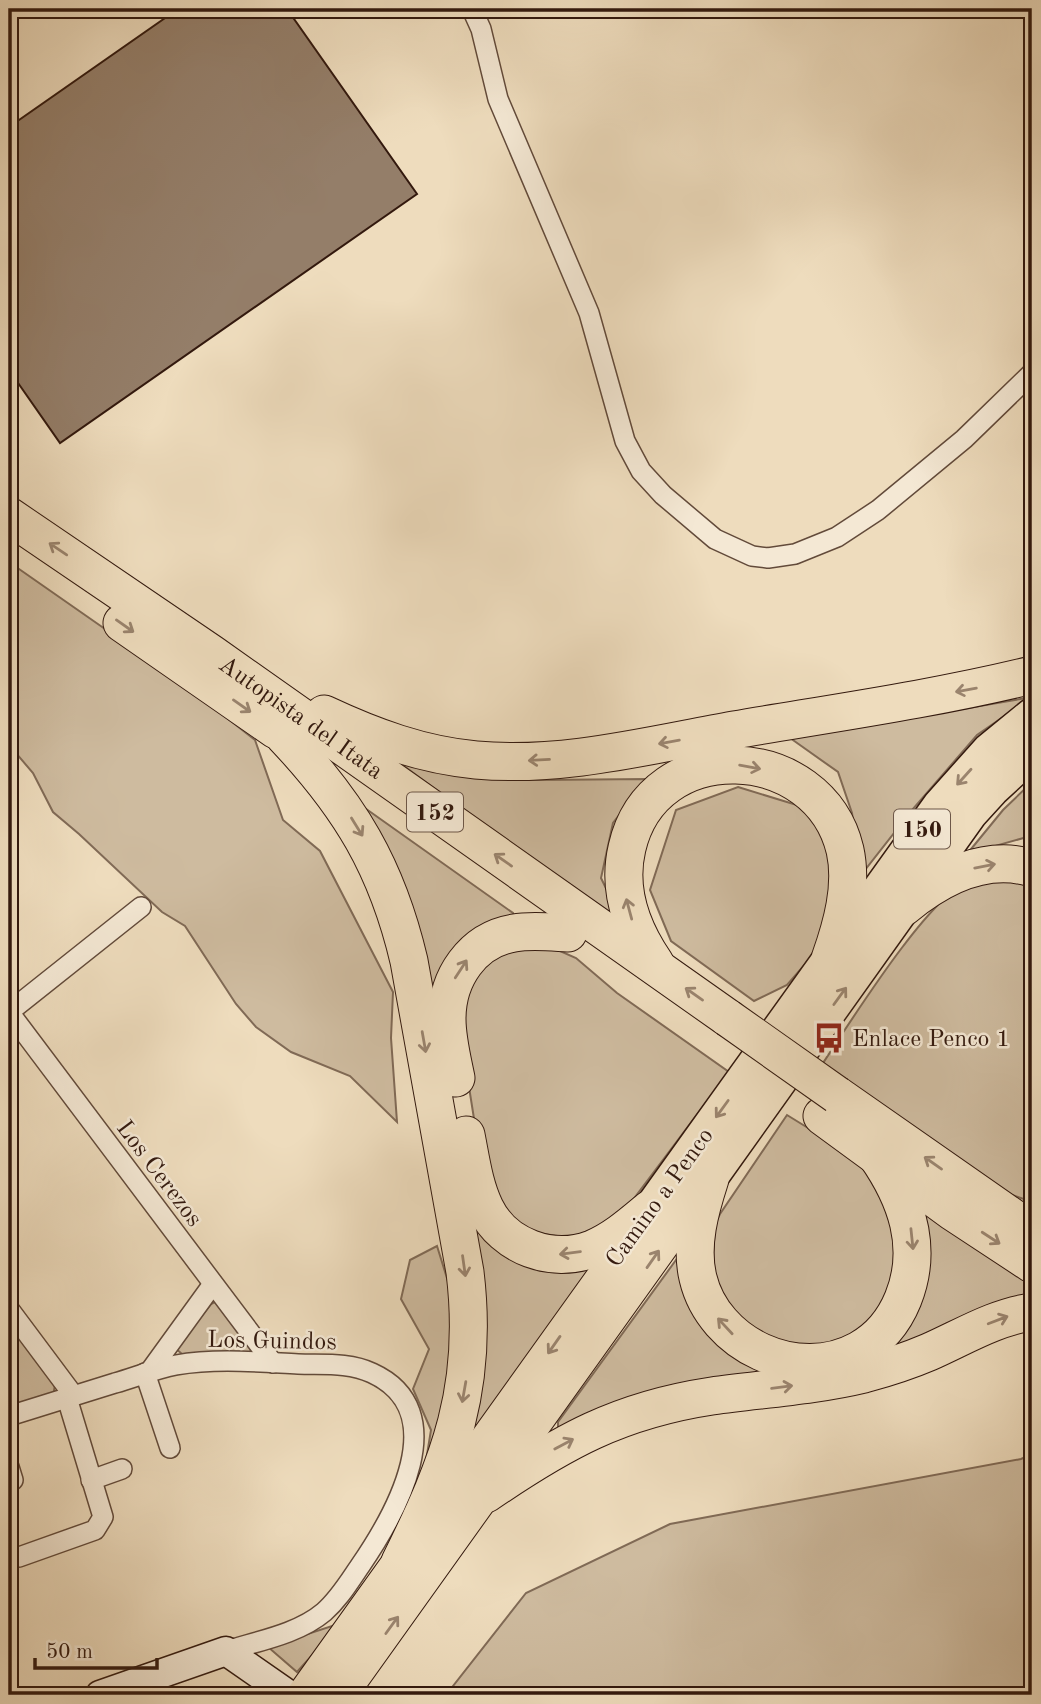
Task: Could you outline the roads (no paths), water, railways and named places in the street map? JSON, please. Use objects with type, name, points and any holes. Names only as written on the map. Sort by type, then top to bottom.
[{"type":"highway","name":"Autopista del Itata","points":[[9,516],[212,654],[659,970],[721,1029]]},
{"type":"highway","name":"Autopista del Itata","points":[[9,545],[568,933],[721,1029]]},
{"type":"highway","points":[[212,654],[314,709],[376,737],[437,754],[496,761],[542,760],[607,752],[986,687],[1032,675]]},
{"type":"highway","name":"Camino a Penco","points":[[710,1179],[830,959],[957,784],[989,750],[1032,715]]},
{"type":"highway","points":[[284,736],[311,765],[354,821],[380,869],[397,914],[409,961],[463,1262],[470,1324],[461,1409],[435,1489],[400,1562]]},
{"type":"highway","name":"Camino a Penco","points":[[650,1209],[904,907],[971,813],[1032,753]]},
{"type":"highway","points":[[659,970],[638,936],[626,902],[624,869],[628,840],[640,814],[665,785],[688,772],[729,764],[759,768],[790,780],[815,799],[832,821],[844,849],[847,880],[842,920],[830,959]]},
{"type":"highway","points":[[904,907],[936,884],[973,869],[1008,863],[1032,868]]},
{"type":"highway","points":[[568,933],[515,933],[494,939],[469,958],[454,980],[448,1003],[447,1028],[477,1188],[490,1217],[505,1234],[525,1246],[558,1254],[584,1251],[601,1245],[650,1209]]},
{"type":"highway","points":[[721,1029],[829,1106],[1024,1222]]},
{"type":"highway","points":[[829,1106],[876,1155],[953,1212],[1032,1264]]},
{"type":"highway","points":[[710,1179],[695,1249],[698,1278],[709,1306],[729,1332],[753,1348],[780,1359],[820,1362],[846,1356],[871,1342],[890,1324],[908,1289],[913,1257],[911,1227],[900,1195],[876,1155]]},
{"type":"highway","points":[[486,1494],[554,1449],[606,1424],[632,1415],[710,1396],[832,1381],[864,1374],[928,1352],[995,1321],[1032,1311]]},
{"type":"main road","name":"Camino a Penco","points":[[341,1695],[710,1179]]},
{"type":"main road","name":"Camino a Penco","points":[[303,1695],[650,1209]]},
{"type":"main road","points":[[100,1695],[226,1651],[289,1695]]},
{"type":"street","points":[[472,9],[481,29],[498,99],[589,313],[625,441],[641,471],[685,515],[715,538],[752,556],[768,558],[795,554],[837,537],[878,510],[964,439],[1032,373]]},
{"type":"street","points":[[9,1012],[141,907]]},
{"type":"street","name":"Los Cerezos","points":[[9,1012],[273,1363]]},
{"type":"street","name":"Los Guindos","points":[[147,1372],[213,1284]]},
{"type":"street","points":[[9,1313],[71,1397],[103,1517],[95,1530],[19,1557]]},
{"type":"street","name":"Los Guindos","points":[[9,1416],[147,1372],[177,1365],[209,1362],[352,1366],[371,1373],[398,1392],[409,1412],[413,1448],[406,1481],[382,1532],[342,1590],[323,1612],[300,1626],[226,1651]]},
{"type":"street","points":[[147,1372],[170,1448]]},
{"type":"street","points":[[91,1480],[122,1469]]},
{"type":"place","name":"Enlace Penco 1","points":[[829,1038]]}]
